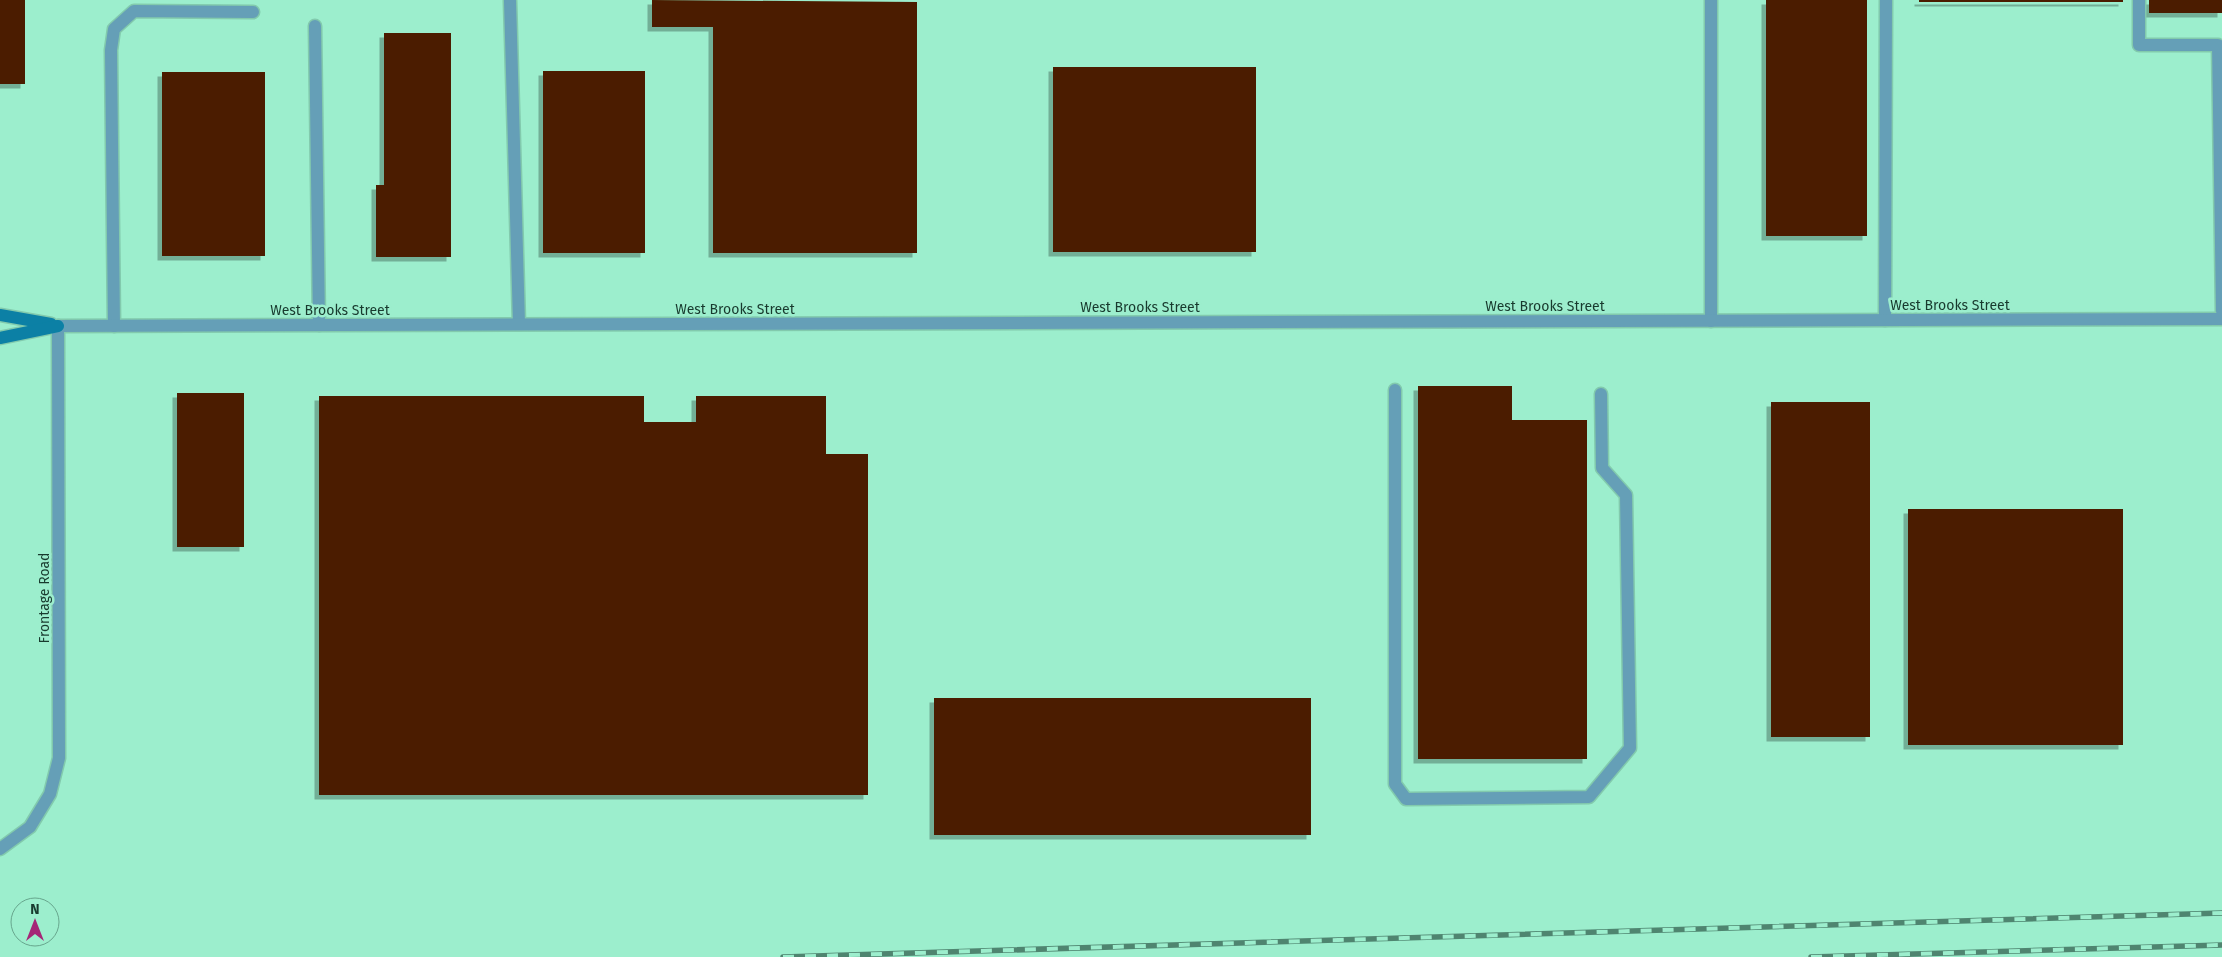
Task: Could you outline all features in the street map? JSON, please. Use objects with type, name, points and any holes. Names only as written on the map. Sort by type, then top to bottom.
[{"type":"main road","points":[[0,315],[58,326]]},
{"type":"main road","points":[[0,338],[58,326]]},
{"type":"street","points":[[1711,0],[1711,321]]},
{"type":"street","points":[[1885,320],[1886,0]]},
{"type":"street","points":[[2139,0],[2139,45],[2218,45],[2222,311]]},
{"type":"street","points":[[510,1],[519,324]]},
{"type":"street","points":[[114,326],[111,50],[114,29],[134,11],[253,12]]},
{"type":"street","points":[[315,26],[319,325]]},
{"type":"street","name":"West Brooks Street","points":[[58,326],[2222,319]]},
{"type":"street","name":"Frontage Road","points":[[0,850],[30,827],[50,794],[59,758],[58,326]]},
{"type":"street","points":[[1395,390],[1395,784],[1406,799],[1589,797],[1630,748],[1626,495],[1602,468],[1601,394]]},
{"type":"building","points":[[0,0],[25,0],[25,84],[0,84]]},
{"type":"building","points":[[652,0],[917,2],[917,253],[713,253],[713,27],[652,27]]},
{"type":"building","points":[[1766,0],[1867,0],[1867,236],[1766,236]]},
{"type":"building","points":[[1919,0],[2123,0],[2123,2],[1919,2]]},
{"type":"building","points":[[2149,0],[2222,0],[2222,13],[2149,13]]},
{"type":"building","points":[[384,33],[451,33],[451,257],[376,257],[376,185],[384,185]]},
{"type":"building","points":[[1053,67],[1256,67],[1256,252],[1053,252]]},
{"type":"building","points":[[543,71],[645,71],[645,253],[543,253]]},
{"type":"building","points":[[162,72],[265,72],[265,256],[162,256]]},
{"type":"building","points":[[1418,386],[1512,386],[1512,420],[1587,420],[1587,759],[1418,759]]},
{"type":"building","points":[[177,393],[244,393],[244,547],[177,547]]},
{"type":"building","points":[[319,396],[644,396],[644,422],[696,422],[696,396],[826,396],[826,454],[868,454],[868,795],[319,795]]},
{"type":"building","points":[[1771,402],[1870,402],[1870,737],[1771,737]]},
{"type":"building","points":[[1908,509],[2123,509],[2123,745],[1908,745]]},
{"type":"building","points":[[934,698],[1311,698],[1311,835],[934,835]]},
{"type":"railway","points":[[783,957],[2222,913]]},
{"type":"railway","points":[[1811,957],[2222,945]]}]
